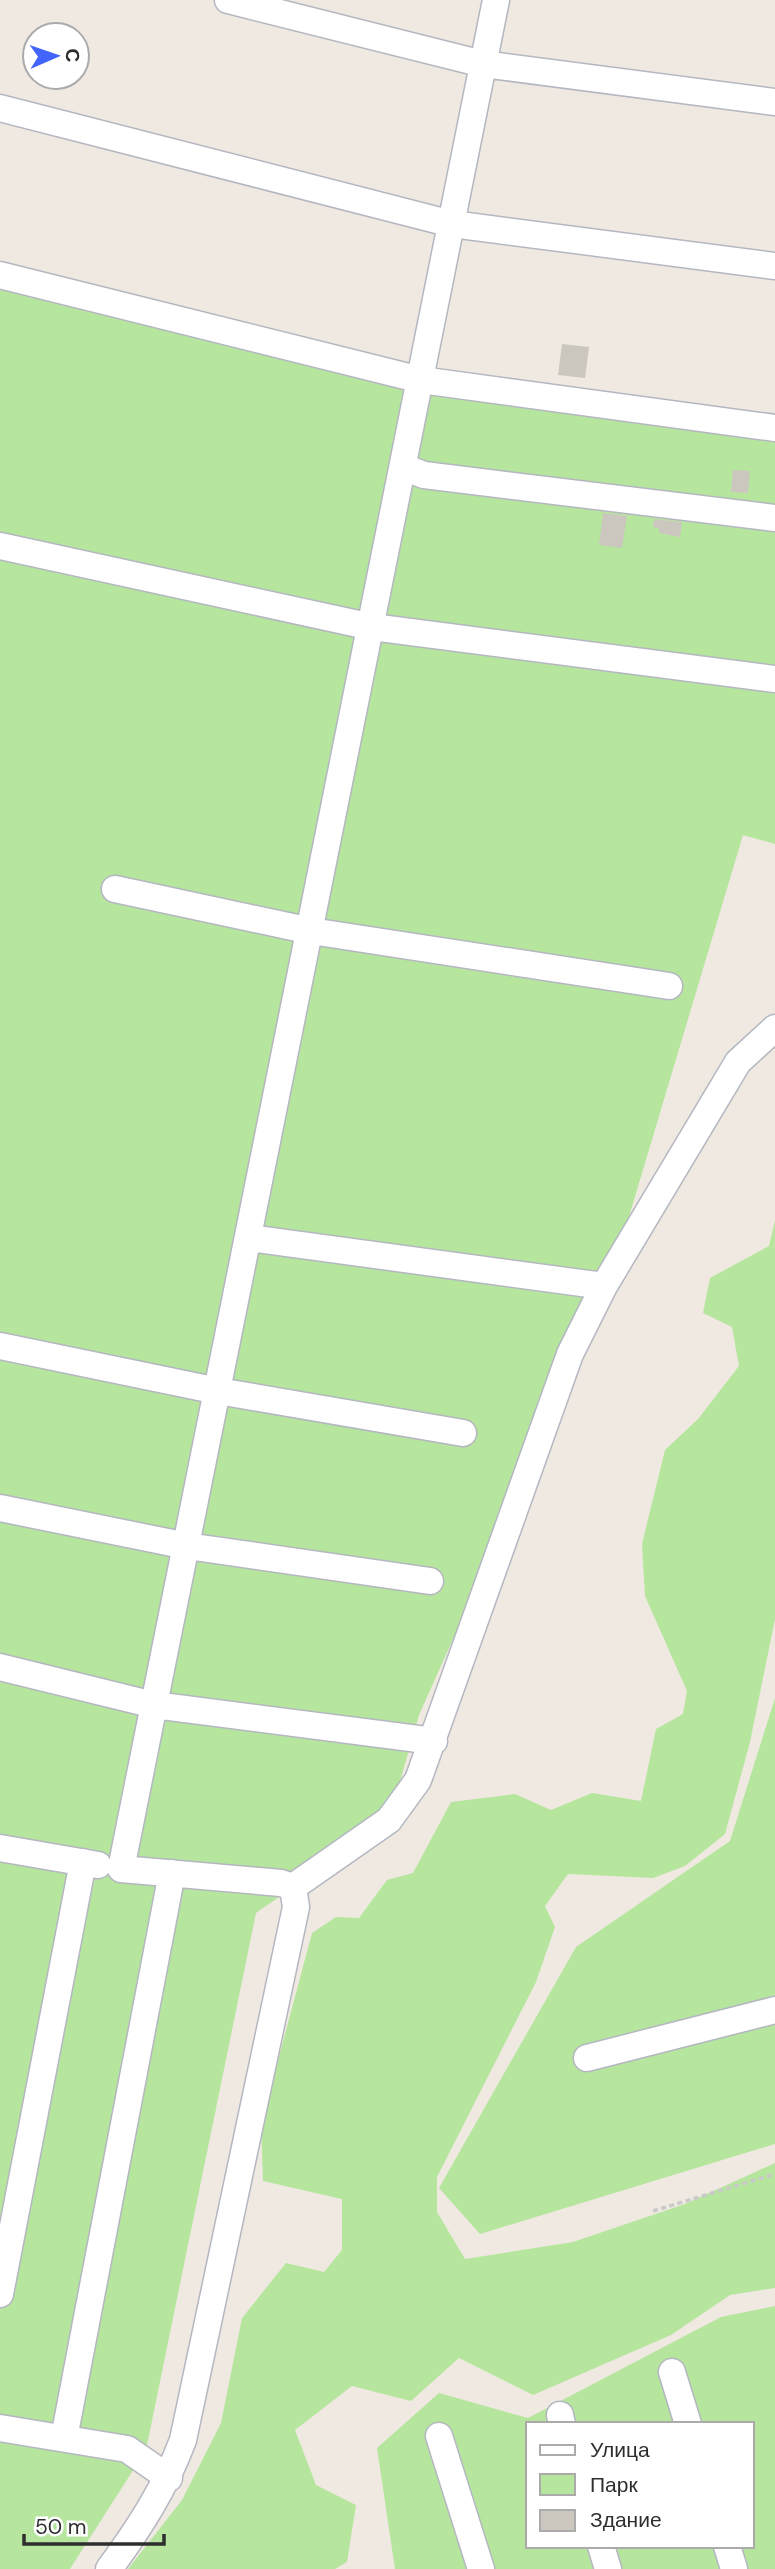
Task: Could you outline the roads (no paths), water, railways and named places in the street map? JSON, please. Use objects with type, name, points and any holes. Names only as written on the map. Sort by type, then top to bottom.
[{"type":"street","points":[[228,0],[483,64],[775,102]]},
{"type":"street","points":[[121,1869],[496,0]]},
{"type":"street","points":[[0,108],[452,224],[775,266]]},
{"type":"street","points":[[0,275],[421,380],[775,428]]},
{"type":"street","points":[[403,467],[424,475],[775,518]]},
{"type":"street","points":[[0,546],[372,627],[775,679]]},
{"type":"street","points":[[115,889],[311,931],[669,986]]},
{"type":"street","points":[[293,1888],[388,1820],[418,1780],[570,1354],[604,1286],[738,1062],[775,1028]]},
{"type":"street","points":[[249,1238],[604,1286]]},
{"type":"street","points":[[0,1346],[218,1391],[463,1433]]},
{"type":"street","points":[[0,1508],[187,1546],[430,1581]]},
{"type":"street","points":[[0,1667],[154,1705],[433,1741]]},
{"type":"street","points":[[0,1848],[121,1869],[281,1883],[293,1888]]},
{"type":"street","points":[[0,2294],[83,1862]]},
{"type":"street","points":[[64,2438],[172,1873]]},
{"type":"street","points":[[109,2569],[145,2521],[169,2478],[183,2440],[296,1907],[293,1888]]},
{"type":"street","points":[[587,2058],[775,2010]]},
{"type":"street","points":[[672,2372],[687,2422]]},
{"type":"street","points":[[0,2428],[127,2449],[169,2478]]},
{"type":"street","points":[[439,2436],[481,2569]]},
{"type":"street","points":[[602,2548],[608,2569]]},
{"type":"street","points":[[728,2548],[734,2569]]}]
